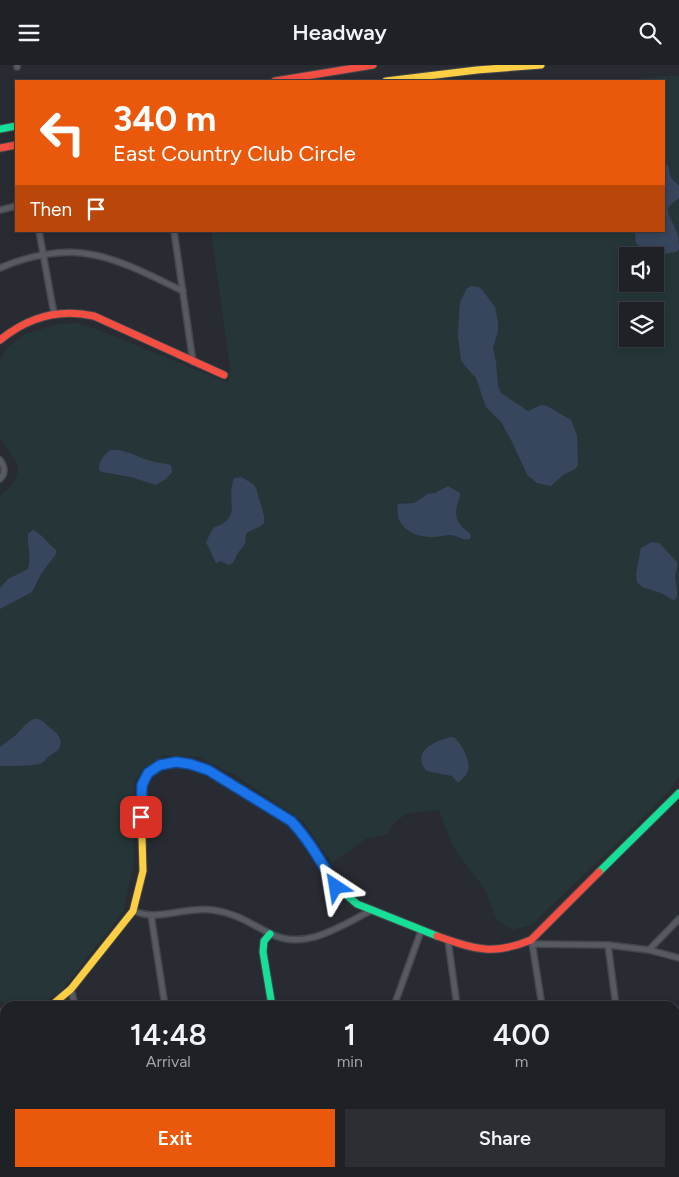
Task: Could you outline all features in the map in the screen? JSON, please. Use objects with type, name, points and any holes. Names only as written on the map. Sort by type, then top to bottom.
[{"type":"main road","points":[[281,80],[373,65]]},
{"type":"main road","points":[[394,80],[476,70],[541,65]]},
{"type":"main road","points":[[0,129],[15,126]]},
{"type":"main road","points":[[0,148],[15,145]]},
{"type":"main road","points":[[0,340],[10,331],[31,319],[72,312],[94,316],[224,375]]},
{"type":"main road","points":[[57,1001],[71,989],[133,911],[143,871],[142,785],[148,773],[160,765],[176,762],[208,770],[291,821],[314,850],[336,887],[357,903],[421,931],[485,950],[501,950],[531,942],[679,793]]},
{"type":"main road","points":[[270,934],[264,941],[263,952],[271,1001]]},
{"type":"street","points":[[0,211],[15,206]]},
{"type":"street","points":[[40,232],[54,314]]},
{"type":"street","points":[[174,232],[193,362]]},
{"type":"street","points":[[0,268],[25,259],[44,256],[64,253],[93,254],[113,260],[183,291]]},
{"type":"street","points":[[0,460],[4,466],[0,479]]},
{"type":"street","points":[[133,911],[151,915],[211,909],[231,913],[281,938],[306,940],[372,911]]},
{"type":"street","points":[[151,915],[164,1001]]},
{"type":"street","points":[[649,950],[679,919]]},
{"type":"street","points":[[396,1001],[421,931]]},
{"type":"street","points":[[448,940],[457,1001]]},
{"type":"street","points":[[541,1001],[531,942],[608,945],[649,950],[679,959]]},
{"type":"street","points":[[608,945],[615,1001]]},
{"type":"street","points":[[71,989],[74,1001]]},
{"type":"shaded area","points":[[660,76],[679,76],[679,776],[669,791],[637,824],[531,925],[512,930],[496,919],[484,888],[453,847],[439,810],[415,812],[403,816],[392,826],[387,834],[365,839],[332,863],[303,821],[235,775],[198,757],[165,755],[143,768],[135,781],[133,806],[134,863],[123,912],[59,994],[42,1001],[0,1001],[0,497],[14,482],[18,471],[17,462],[0,439],[0,359],[8,347],[25,334],[59,324],[76,323],[93,328],[229,383],[230,368],[211,232],[665,232],[665,80],[634,80]]},
{"type":"water","points":[[665,164],[668,165],[671,178],[679,186],[679,198],[668,209],[678,235],[679,249],[676,252],[664,255],[664,247],[640,247],[636,243],[635,232],[665,232]]},
{"type":"water","points":[[472,286],[479,287],[495,307],[498,331],[493,348],[498,386],[501,393],[528,411],[541,405],[547,406],[571,420],[577,435],[578,465],[551,486],[537,483],[528,476],[501,422],[486,407],[476,378],[461,360],[458,337],[460,302],[467,288]]},
{"type":"water","points":[[111,450],[121,450],[146,460],[171,465],[172,472],[166,479],[156,485],[131,477],[102,472],[99,470],[101,461]]},
{"type":"water","points":[[241,477],[256,488],[264,516],[264,523],[246,534],[245,544],[233,563],[228,565],[221,561],[216,563],[206,542],[213,528],[222,524],[231,514],[231,494],[234,478]]},
{"type":"water","points":[[448,486],[460,493],[456,515],[461,526],[471,534],[470,539],[451,535],[434,537],[418,535],[406,529],[397,512],[398,504],[414,503],[428,494],[435,493]]},
{"type":"water","points":[[33,530],[56,550],[56,554],[41,574],[32,592],[0,609],[0,588],[8,579],[28,569],[30,560],[28,534]]},
{"type":"water","points":[[652,542],[659,543],[677,562],[675,575],[676,599],[673,600],[661,593],[642,587],[637,582],[636,574],[641,548]]},
{"type":"water","points":[[33,719],[42,721],[57,734],[61,743],[58,750],[39,764],[0,766],[0,747]]},
{"type":"water","points":[[453,737],[462,747],[469,766],[466,774],[458,783],[452,776],[427,771],[422,764],[421,758],[423,752],[433,744]]},
{"type":"traffic: fast","points":[[0,129],[15,126]]},
{"type":"traffic: fast","points":[[599,872],[679,793]]},
{"type":"traffic: fast","points":[[294,825],[314,850],[337,887],[357,904],[437,936]]},
{"type":"traffic: fast","points":[[270,934],[264,941],[263,952],[271,1001]]},
{"type":"traffic: slow","points":[[394,80],[477,70],[541,65]]},
{"type":"traffic: slow","points":[[57,1001],[71,989],[133,911],[143,871],[141,802],[142,785],[148,773],[160,765],[176,762],[208,770],[291,821],[294,825]]},
{"type":"traffic: jam","points":[[281,80],[373,65]]},
{"type":"traffic: jam","points":[[0,148],[15,145]]},
{"type":"traffic: jam","points":[[0,340],[22,325],[44,316],[68,313],[94,316],[224,375]]},
{"type":"traffic: jam","points":[[437,936],[484,949],[505,948],[531,940],[599,872]]},
{"type":"route","points":[[141,817],[142,785],[148,773],[160,765],[176,762],[208,770],[291,821],[314,850],[336,887]]}]
